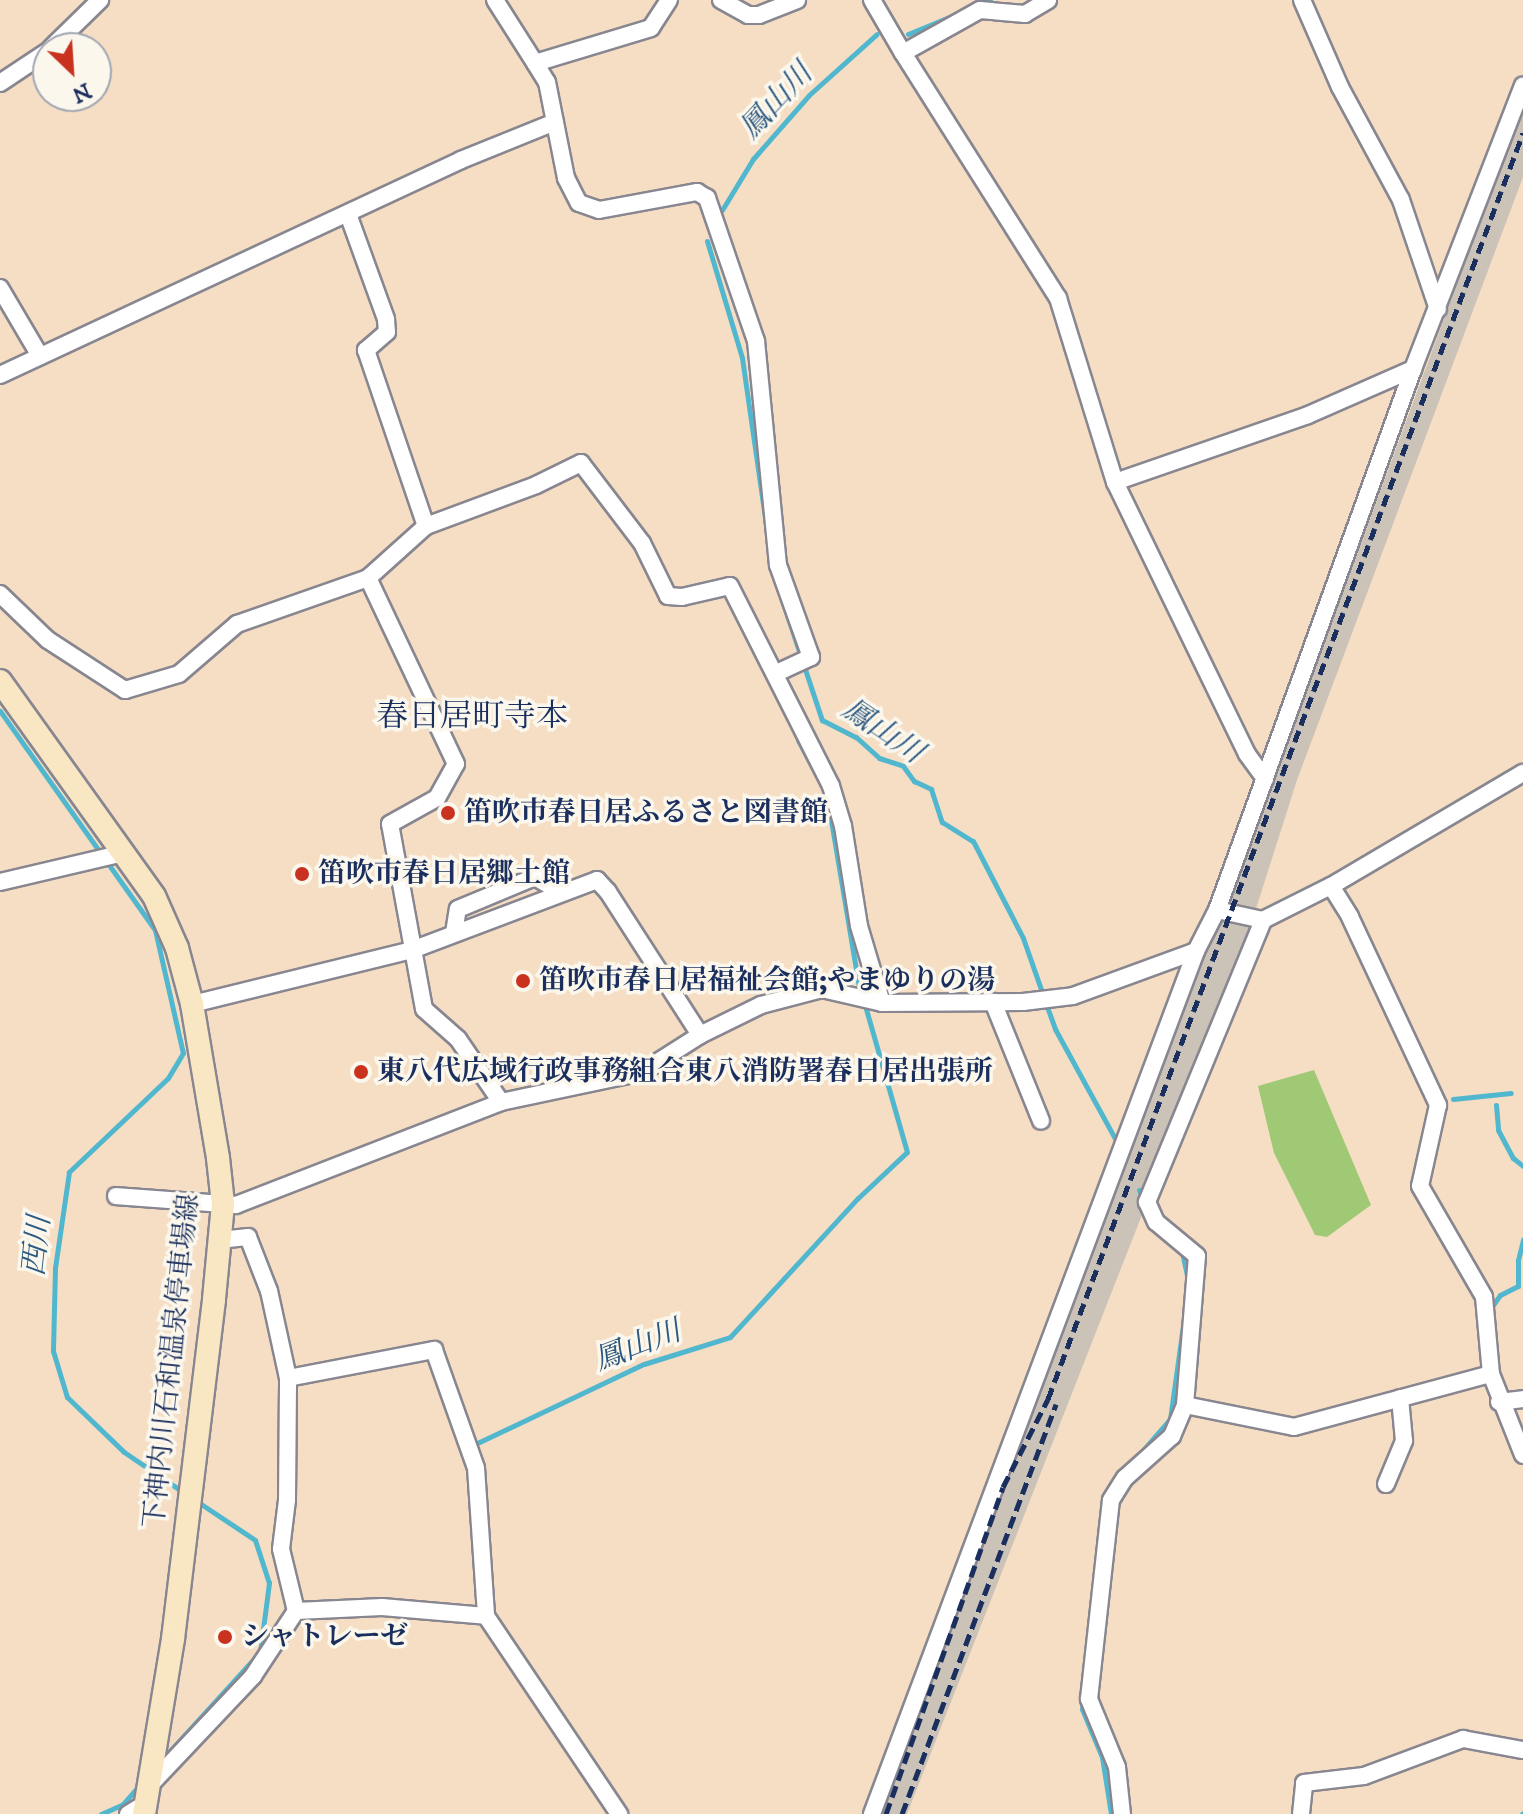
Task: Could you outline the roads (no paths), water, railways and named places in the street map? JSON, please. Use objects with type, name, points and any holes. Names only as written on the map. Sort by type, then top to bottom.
[{"type":"main road","name":"下神内川石和温泉停車場線","points":[[0,681],[154,896],[171,935],[192,1004],[223,1204],[188,1509],[142,1804]]},
{"type":"street","points":[[67,32],[100,0]]},
{"type":"street","points":[[495,0],[547,82],[566,178],[579,203],[599,210],[697,192],[707,198],[756,341],[778,565],[811,657],[782,671]]},
{"type":"street","points":[[535,63],[651,28],[669,0]]},
{"type":"street","points":[[721,0],[748,15],[759,15],[792,1]]},
{"type":"street","points":[[872,0],[1058,298],[1115,482],[1247,754],[1265,779]]},
{"type":"street","points":[[903,53],[980,10],[1025,14],[1048,0]]},
{"type":"street","points":[[1302,0],[1340,87],[1401,200],[1438,309]]},
{"type":"street","points":[[0,83],[32,61]]},
{"type":"street","points":[[872,1814],[1196,951],[1217,910],[1413,369],[1523,86]]},
{"type":"street","points":[[0,375],[461,160],[555,122]]},
{"type":"street","points":[[348,214],[386,319],[387,332],[366,350],[426,526]]},
{"type":"street","points":[[0,288],[40,356]]},
{"type":"street","points":[[1115,482],[1308,415],[1413,369]]},
{"type":"street","points":[[0,594],[48,640],[125,690],[179,674],[237,624],[368,578],[426,526],[536,485],[581,463],[642,543],[668,596],[682,597],[730,586],[782,671],[831,786],[843,826],[859,926],[882,1003]]},
{"type":"street","points":[[368,578],[456,764],[437,798],[390,824],[424,1009],[458,1039],[501,1102]]},
{"type":"street","points":[[1217,910],[1258,921],[1331,886],[1523,773]]},
{"type":"street","points":[[0,882],[121,854]]},
{"type":"street","points":[[454,933],[458,909],[535,877],[560,892]]},
{"type":"street","points":[[192,1004],[412,950],[597,880],[608,892],[700,1035]]},
{"type":"street","points":[[1331,886],[1356,929],[1438,1105],[1420,1186],[1484,1297],[1491,1374],[1499,1402],[1523,1455]]},
{"type":"street","points":[[1122,1814],[1117,1767],[1089,1699],[1111,1500],[1125,1478],[1172,1436],[1185,1405],[1197,1256],[1156,1222],[1147,1202],[1258,921]]},
{"type":"street","points":[[116,1196],[236,1205],[501,1102],[642,1072],[700,1035],[761,1005],[822,989],[882,1003],[993,1002],[1073,996],[1196,951]]},
{"type":"street","points":[[993,1002],[1041,1121]]},
{"type":"street","points":[[142,1804],[253,1676],[296,1611],[281,1549],[287,1500],[288,1378],[269,1291],[248,1237],[220,1240]]},
{"type":"street","points":[[288,1378],[434,1350],[476,1468],[486,1616],[619,1814]]},
{"type":"street","points":[[1185,1405],[1294,1427],[1491,1374]]},
{"type":"street","points":[[1386,1484],[1404,1441],[1400,1398]]},
{"type":"street","points":[[1499,1402],[1523,1399]]},
{"type":"street","points":[[296,1611],[382,1607],[486,1616]]},
{"type":"street","points":[[1301,1814],[1304,1783],[1364,1776],[1463,1739],[1523,1750]]},
{"type":"waterway","name":"鳳山川","points":[[979,5],[990,0]]},
{"type":"waterway","name":"鳳山川","points":[[908,34],[959,13]]},
{"type":"waterway","name":"鳳山川","points":[[722,210],[753,159],[809,95],[877,34]]},
{"type":"waterway","name":"鳳山川","points":[[707,241],[742,358],[769,545]]},
{"type":"waterway","name":"鳳山川","points":[[781,597],[822,720],[856,737],[879,758],[903,766],[914,781],[931,789],[942,822],[973,841],[1023,938],[1043,995]]},
{"type":"waterway","name":"西川","points":[[0,711],[155,930],[183,1053],[168,1078],[69,1172],[55,1268],[53,1351],[67,1397],[124,1452],[183,1492]]},
{"type":"waterway","name":"鳳山川","points":[[798,740],[818,778]]},
{"type":"waterway","name":"鳳山川","points":[[828,802],[860,993]]},
{"type":"waterway","name":"鳳山川","points":[[471,1446],[644,1364],[730,1337],[858,1198],[907,1152],[864,1002]]},
{"type":"waterway","name":"鳳山川","points":[[1046,1004],[1055,1029],[1118,1144]]},
{"type":"waterway","points":[[1453,1099],[1511,1093]]},
{"type":"waterway","points":[[1496,1105],[1498,1130],[1513,1158],[1523,1166]]},
{"type":"waterway","name":"鳳山川","points":[[1139,1190],[1144,1200]]},
{"type":"waterway","points":[[1493,1305],[1500,1295],[1518,1286],[1518,1260],[1523,1240]]},
{"type":"waterway","name":"鳳山川","points":[[1182,1252],[1188,1281]]},
{"type":"waterway","name":"鳳山川","points":[[1138,1456],[1170,1419],[1185,1311]]},
{"type":"waterway","name":"西川","points":[[169,1752],[260,1652],[269,1583],[255,1540],[198,1502]]},
{"type":"waterway","name":"鳳山川","points":[[1083,1700],[1082,1709],[1102,1757],[1111,1814]]},
{"type":"waterway","name":"西川","points":[[101,1814],[123,1804],[137,1788]]},
{"type":"railway","points":[[886,1814],[1003,1487],[1048,1399],[1523,133]]},
{"type":"railway","points":[[902,1814],[1056,1404]]},
{"type":"place","name":"笛吹市春日居ふるさと図書館","points":[[448,813]]},
{"type":"place","name":"笛吹市春日居郷土館","points":[[302,874]]},
{"type":"place","name":"笛吹市春日居福祉会館;やまゆりの湯","points":[[523,981]]},
{"type":"place","name":"東八代広域行政事務組合東八消防署春日居出張所","points":[[361,1072]]},
{"type":"place","name":"シャトレーゼ","points":[[225,1637]]},
{"type":"district","name":"春日居町寺本","points":[[472,717]]}]
